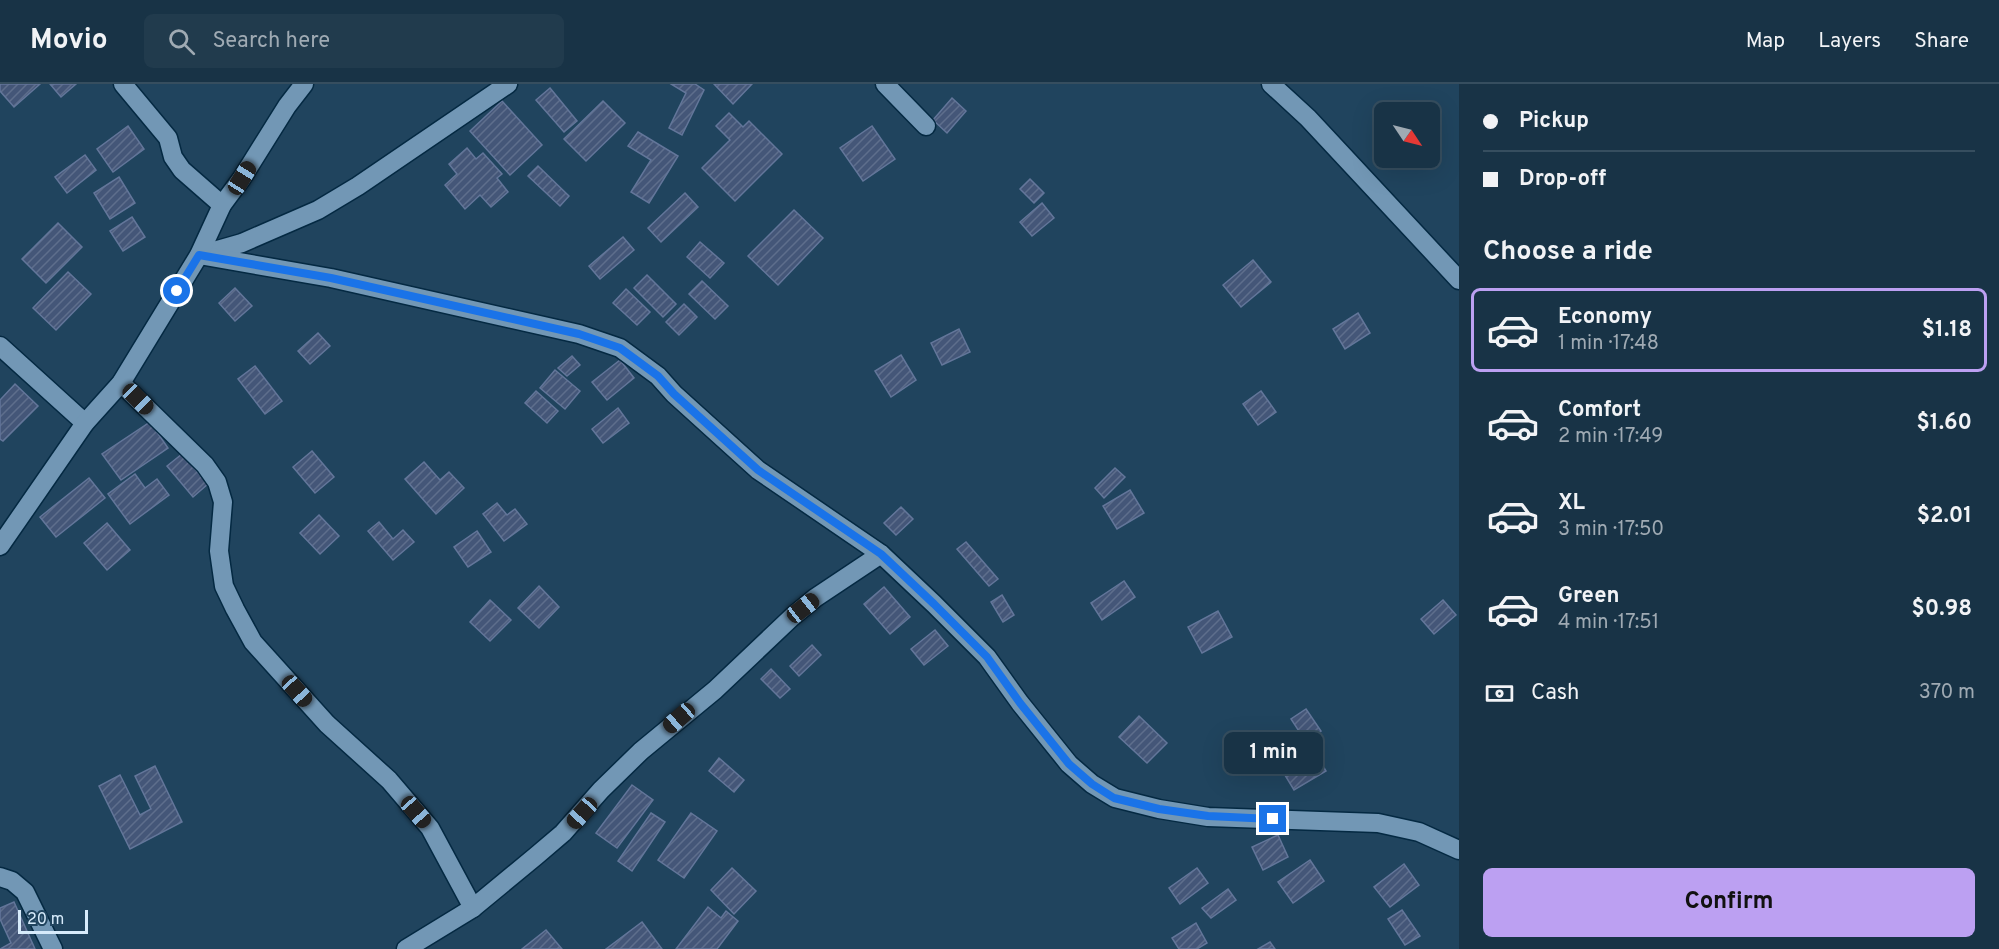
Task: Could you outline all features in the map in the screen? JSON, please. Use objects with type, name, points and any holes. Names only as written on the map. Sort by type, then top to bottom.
[{"type":"street","points":[[123,84],[168,138],[172,157],[182,170],[222,205]]},
{"type":"street","points":[[0,546],[85,423],[121,383],[199,255],[222,205],[304,84]]},
{"type":"street","points":[[199,255],[242,243],[318,210],[358,186],[507,84]]},
{"type":"street","points":[[885,84],[926,126]]},
{"type":"street","points":[[1271,84],[1308,118],[1459,280]]},
{"type":"street","points":[[199,255],[331,278],[579,334],[620,348],[658,376],[674,394],[758,470],[881,554],[987,657],[1069,764],[1092,784],[1114,798],[1159,809],[1208,816],[1378,824],[1419,832],[1459,850]]},
{"type":"street","points":[[0,346],[85,423]]},
{"type":"street","points":[[121,383],[205,465],[217,482],[223,502],[219,550],[225,586],[253,642],[327,724],[389,780],[430,828],[473,908]]},
{"type":"street","points":[[406,949],[473,908],[563,833],[634,758],[714,690],[792,617],[836,583],[881,554]]},
{"type":"street","points":[[0,877],[12,881],[25,892],[53,949]]},
{"type":"building","points":[[0,84],[40,84],[14,107],[0,91]]},
{"type":"building","points":[[50,84],[76,84],[61,97]]},
{"type":"building","points":[[671,84],[695,84],[704,90],[682,135],[669,128],[686,93]]},
{"type":"building","points":[[714,84],[752,84],[733,104]]},
{"type":"building","points":[[550,88],[577,121],[564,132],[536,100]]},
{"type":"building","points":[[952,98],[966,111],[947,133],[933,120]]},
{"type":"building","points":[[502,101],[542,145],[510,175],[470,131]]},
{"type":"building","points":[[603,101],[625,123],[586,161],[564,139]]},
{"type":"building","points":[[729,113],[743,127],[749,121],[782,154],[735,201],[702,168],[730,140],[716,126]]},
{"type":"building","points":[[128,126],[144,149],[113,172],[97,149]]},
{"type":"building","points":[[872,126],[895,159],[863,181],[840,148]]},
{"type":"building","points":[[638,132],[678,156],[649,203],[631,192],[651,160],[628,146]]},
{"type":"building","points":[[467,148],[476,159],[483,153],[502,174],[497,178],[508,192],[491,207],[480,195],[465,209],[445,185],[457,174],[449,164]]},
{"type":"building","points":[[85,155],[96,170],[67,193],[55,177]]},
{"type":"building","points":[[538,166],[569,196],[560,206],[528,176]]},
{"type":"building","points":[[119,177],[135,203],[110,219],[94,193]]},
{"type":"building","points":[[1030,179],[1044,193],[1034,203],[1020,189]]},
{"type":"building","points":[[685,193],[698,207],[661,242],[648,228]]},
{"type":"building","points":[[1042,203],[1054,218],[1032,236],[1020,222]]},
{"type":"building","points":[[794,210],[823,238],[778,285],[748,256]]},
{"type":"building","points":[[132,217],[145,237],[123,251],[110,231]]},
{"type":"building","points":[[58,223],[82,247],[46,283],[22,259]]},
{"type":"building","points":[[623,237],[634,250],[600,279],[589,266]]},
{"type":"building","points":[[700,242],[724,263],[710,278],[687,257]]},
{"type":"building","points":[[1253,260],[1271,282],[1241,307],[1223,285]]},
{"type":"building","points":[[68,272],[91,294],[56,330],[33,308]]},
{"type":"building","points":[[647,275],[676,304],[663,317],[634,288]]},
{"type":"building","points":[[702,281],[728,306],[715,319],[689,294]]},
{"type":"building","points":[[235,288],[252,306],[235,321],[219,303]]},
{"type":"building","points":[[626,289],[650,312],[637,325],[613,303]]},
{"type":"building","points":[[684,304],[697,317],[679,335],[666,322]]},
{"type":"building","points":[[1358,313],[1370,333],[1345,349],[1333,329]]},
{"type":"building","points":[[959,329],[970,352],[942,365],[931,343]]},
{"type":"building","points":[[318,333],[330,346],[310,364],[298,351]]},
{"type":"building","points":[[901,355],[916,380],[891,397],[875,371]]},
{"type":"building","points":[[572,356],[580,365],[567,376],[558,368]]},
{"type":"building","points":[[620,360],[634,378],[607,400],[592,382]]},
{"type":"building","points":[[255,366],[282,401],[265,414],[238,379]]},
{"type":"building","points":[[555,370],[580,391],[565,409],[540,388]]},
{"type":"building","points":[[15,384],[38,406],[3,441],[0,439],[0,400]]},
{"type":"building","points":[[536,391],[558,411],[547,423],[525,403]]},
{"type":"building","points":[[1261,391],[1276,412],[1258,425],[1243,404]]},
{"type":"building","points":[[618,408],[629,423],[603,443],[592,429]]},
{"type":"building","points":[[150,422],[168,448],[121,480],[102,454]]},
{"type":"building","points":[[312,451],[334,477],[315,493],[293,467]]},
{"type":"building","points":[[182,454],[208,484],[193,497],[167,466]]},
{"type":"building","points":[[424,462],[440,480],[449,472],[464,488],[436,514],[405,479]]},
{"type":"building","points":[[1115,468],[1125,477],[1104,498],[1095,488]]},
{"type":"building","points":[[135,474],[145,488],[157,479],[169,495],[130,524],[108,494]]},
{"type":"building","points":[[89,478],[105,498],[56,537],[40,517]]},
{"type":"building","points":[[1130,490],[1144,513],[1117,529],[1103,506]]},
{"type":"building","points":[[497,503],[507,515],[515,509],[527,524],[504,541],[483,514]]},
{"type":"building","points":[[901,507],[913,519],[896,535],[884,523]]},
{"type":"building","points":[[319,515],[339,536],[320,554],[300,533]]},
{"type":"building","points":[[379,522],[393,539],[403,530],[414,542],[393,560],[368,531]]},
{"type":"building","points":[[107,523],[130,550],[107,570],[84,543]]},
{"type":"building","points":[[477,531],[491,552],[468,567],[454,547]]},
{"type":"building","points":[[966,542],[998,579],[989,586],[957,549]]},
{"type":"building","points":[[1124,581],[1135,597],[1102,620],[1091,603]]},
{"type":"building","points":[[539,586],[559,607],[539,628],[518,608]]},
{"type":"building","points":[[884,587],[910,617],[890,634],[864,604]]},
{"type":"building","points":[[1002,595],[1014,615],[1003,622],[991,602]]},
{"type":"building","points":[[490,600],[511,620],[490,641],[470,622]]},
{"type":"building","points":[[1443,600],[1456,615],[1434,634],[1421,619]]},
{"type":"building","points":[[1218,611],[1232,637],[1202,653],[1188,627]]},
{"type":"building","points":[[935,630],[948,646],[924,665],[911,649]]},
{"type":"building","points":[[812,645],[821,655],[799,676],[790,666]]},
{"type":"building","points":[[771,669],[790,689],[780,698],[761,679]]},
{"type":"building","points":[[1306,709],[1321,731],[1306,742],[1291,719]]},
{"type":"building","points":[[1139,716],[1167,743],[1147,763],[1119,737]]},
{"type":"building","points":[[1272,734],[1285,755],[1271,764],[1258,743]]},
{"type":"building","points":[[1312,748],[1326,771],[1294,790],[1280,767]]},
{"type":"building","points":[[719,758],[744,780],[734,792],[709,771]]},
{"type":"building","points":[[155,766],[182,822],[130,849],[99,786],[120,775],[140,815],[151,809],[135,776]]},
{"type":"building","points":[[632,785],[653,800],[617,848],[596,833]]},
{"type":"building","points":[[651,813],[665,822],[632,871],[618,861]]},
{"type":"building","points":[[691,813],[717,831],[684,878],[658,860]]},
{"type":"building","points":[[1278,835],[1288,857],[1263,870],[1252,847]]},
{"type":"building","points":[[1310,860],[1324,881],[1293,903],[1278,882]]},
{"type":"building","points":[[1404,864],[1419,885],[1390,907],[1374,887]]},
{"type":"building","points":[[732,868],[756,891],[734,914],[711,890]]},
{"type":"building","points":[[1197,868],[1208,883],[1180,904],[1169,888]]},
{"type":"building","points":[[1228,889],[1236,900],[1211,918],[1202,908]]},
{"type":"building","points":[[14,902],[35,949],[0,949],[11,943],[0,919],[0,908]]},
{"type":"building","points":[[708,907],[721,918],[726,911],[738,921],[717,949],[676,949]]},
{"type":"building","points":[[1402,910],[1420,936],[1405,945],[1388,919]]},
{"type":"building","points":[[642,922],[662,949],[606,949]]},
{"type":"building","points":[[1196,923],[1207,943],[1197,949],[1179,949],[1172,938]]},
{"type":"building","points":[[546,930],[562,949],[522,949]]},
{"type":"building","points":[[1270,942],[1275,949],[1258,949]]},
{"type":"route","points":[[177,291],[199,255],[331,278],[579,334],[620,348],[658,376],[674,394],[758,470],[881,554],[987,657],[1069,764],[1092,784],[1114,798],[1159,809],[1208,816],[1273,819]]}]
